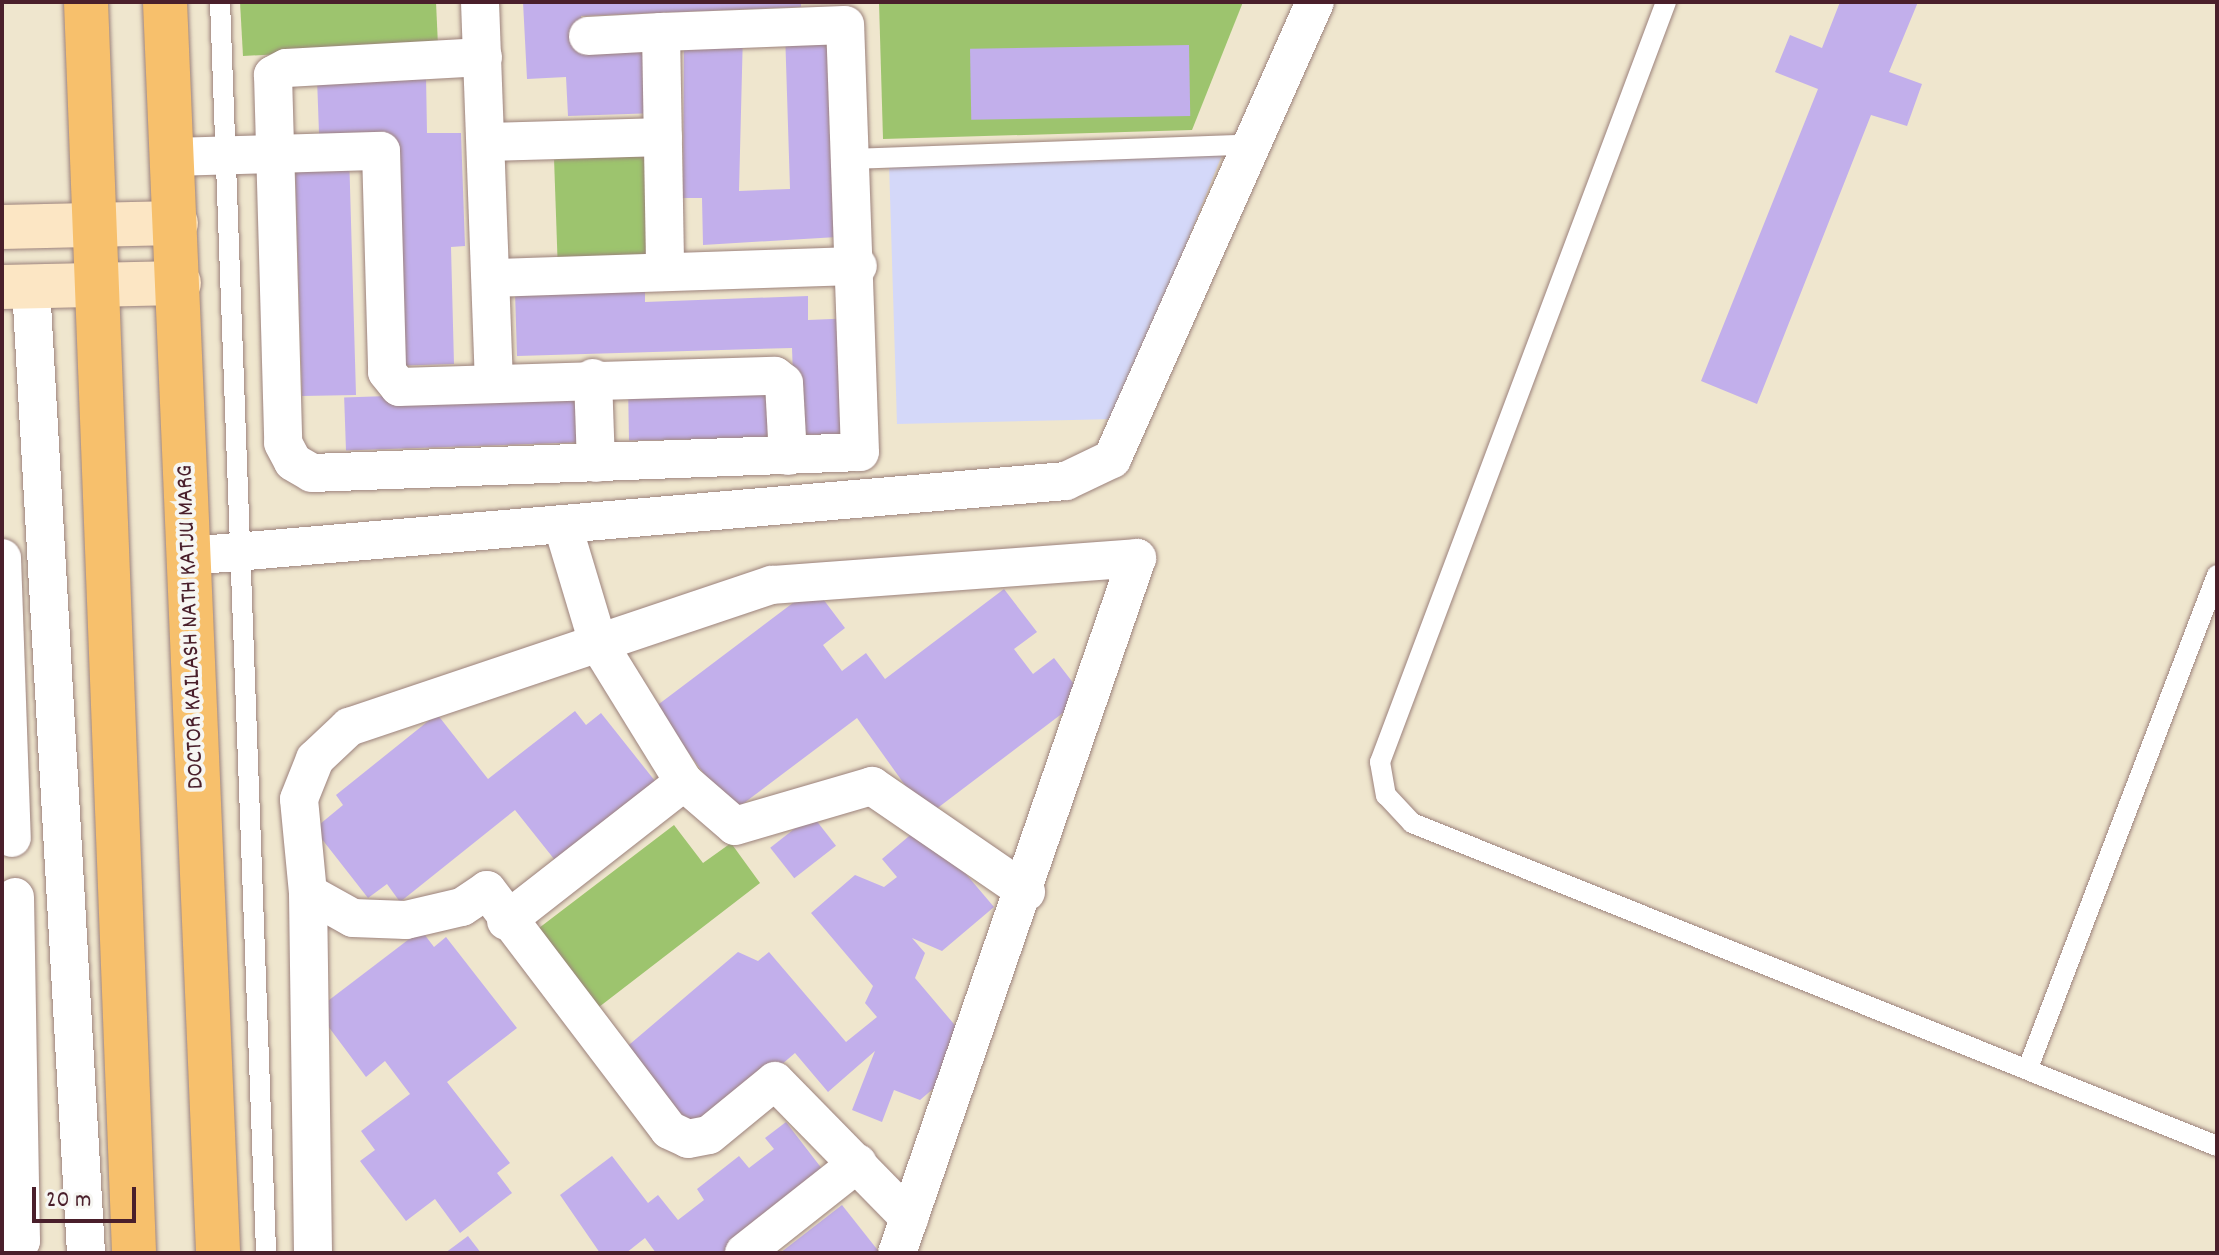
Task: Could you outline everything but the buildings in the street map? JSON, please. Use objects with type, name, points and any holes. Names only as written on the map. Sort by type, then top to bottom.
[{"type":"main road","points":[[86,2],[92,226],[134,1253]]},
{"type":"main road","name":"DOCTOR KAILASH NATH KATJU MARG","points":[[165,2],[174,157],[218,1253]]},
{"type":"street","points":[[480,2],[489,142],[494,381]]},
{"type":"street","points":[[189,556],[1066,481],[1112,459],[1315,2]]},
{"type":"street","points":[[483,57],[286,68],[269,88],[274,152],[283,443],[293,462],[312,473],[788,456],[863,448],[854,159],[845,25],[588,36]]},
{"type":"street","points":[[661,32],[665,272]]},
{"type":"street","points":[[489,142],[663,137]]},
{"type":"street","points":[[174,157],[222,151],[381,151],[391,381],[399,387],[593,378],[781,378],[788,456]]},
{"type":"street","points":[[2,227],[176,223]]},
{"type":"street","points":[[494,278],[858,266]]},
{"type":"street","points":[[86,1253],[58,685],[16,287],[179,283]]},
{"type":"street","points":[[593,378],[596,463]]},
{"type":"street","points":[[563,526],[598,643],[684,782],[735,826],[872,786],[1026,892]]},
{"type":"street","points":[[2,558],[12,838]]},
{"type":"street","points":[[313,1253],[308,893],[299,799],[315,759],[349,727],[772,585],[1137,558],[1026,892],[903,1236]]},
{"type":"street","points":[[5,688],[111,682]]},
{"type":"street","points":[[506,921],[684,782]]},
{"type":"street","points":[[308,893],[353,918],[406,920],[462,907],[487,890],[506,921],[669,1130],[688,1139],[709,1135],[775,1081],[858,1163],[903,1236]]},
{"type":"street","points":[[2,1242],[21,1241],[15,897]]},
{"type":"street","points":[[17,983],[73,981]]},
{"type":"street","points":[[744,1253],[858,1163]]},
{"type":"lane","points":[[220,2],[222,151],[266,1253]]},
{"type":"lane","points":[[1666,2],[1380,762],[1386,795],[1412,823],[2217,1146]]},
{"type":"lane","points":[[854,159],[1254,144]]},
{"type":"lane","points":[[2028,1068],[2217,575]]},
{"type":"shaded area","points":[[1222,155],[1116,419],[897,424],[889,163]]},
{"type":"green space","points":[[240,2],[436,2],[438,46],[243,56]]},
{"type":"green space","points":[[879,2],[1243,2],[1192,130],[883,139]]},
{"type":"green space","points":[[656,156],[660,268],[558,271],[554,160]]},
{"type":"green space","points":[[674,825],[703,863],[731,843],[760,883],[599,1007],[539,928]]}]
